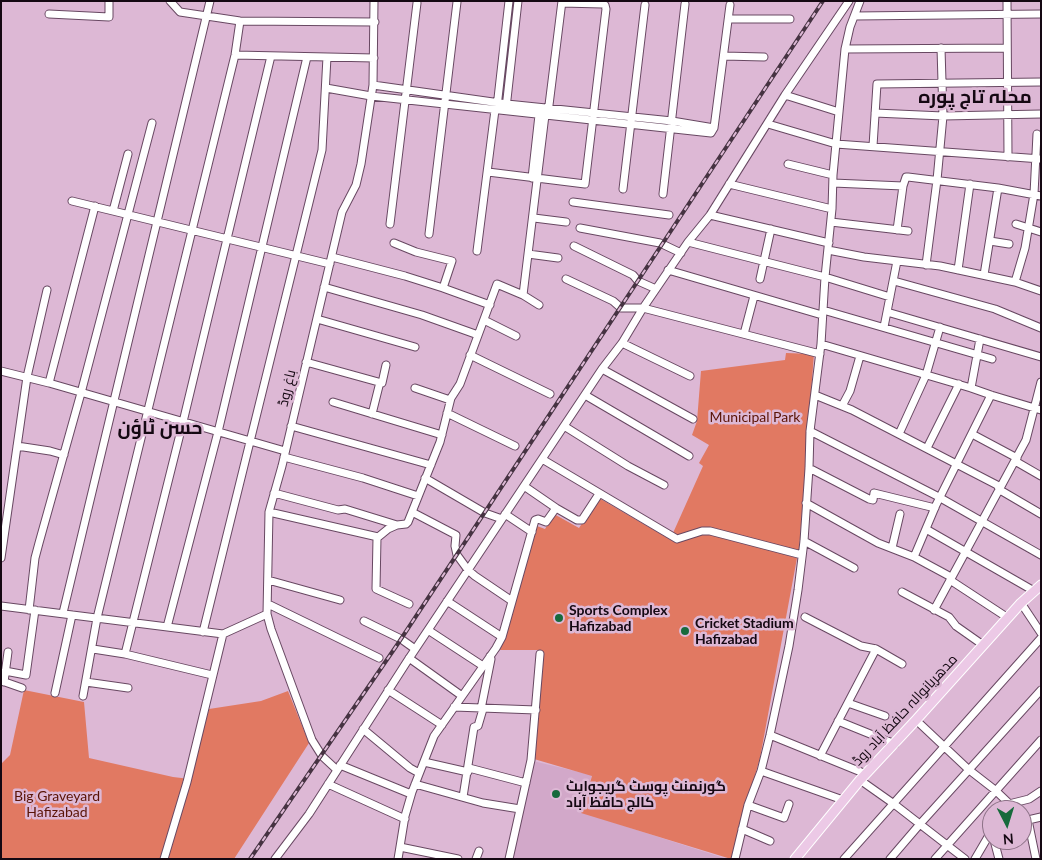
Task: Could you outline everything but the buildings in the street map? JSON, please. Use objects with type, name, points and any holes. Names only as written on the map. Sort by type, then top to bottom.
[{"type":"main road","name":"مدھریانوالہ حافظ آباد روڈ","points":[[795,859],[863,777],[895,744],[1021,603],[1037,588]]},
{"type":"street","points":[[49,14],[109,17],[109,1]]},
{"type":"street","points":[[170,1],[180,12],[240,21],[375,22]]},
{"type":"street","points":[[63,613],[210,1]]},
{"type":"street","name":"باغ روڈ","points":[[339,767],[322,756],[312,740],[271,629],[267,614],[269,512],[342,212],[356,186],[361,164],[373,85],[374,1]]},
{"type":"street","points":[[477,251],[509,1]]},
{"type":"street","points":[[506,107],[518,1]]},
{"type":"street","points":[[275,859],[309,814],[409,658],[602,369],[622,343],[668,270],[710,214],[785,95],[849,1]]},
{"type":"street","points":[[735,859],[748,805],[761,771],[789,646],[804,541],[810,468],[810,431],[821,344],[822,313],[845,49],[850,27],[860,1]]},
{"type":"street","points":[[1007,1],[1008,157]]},
{"type":"street","points":[[429,234],[457,2]]},
{"type":"street","points":[[488,172],[535,179],[585,184],[605,5],[562,2],[535,179],[534,218],[523,295]]},
{"type":"street","points":[[390,224],[417,3]]},
{"type":"street","points":[[663,194],[685,4]]},
{"type":"street","points":[[623,189],[633,118],[645,5]]},
{"type":"street","points":[[713,131],[730,5]]},
{"type":"street","points":[[855,16],[1041,14]]},
{"type":"street","points":[[729,19],[790,19]]},
{"type":"street","points":[[83,696],[93,649],[97,618],[236,55],[240,21]]},
{"type":"street","points":[[926,265],[941,152],[943,84],[941,48]]},
{"type":"street","points":[[845,49],[1007,48]]},
{"type":"street","points":[[236,55],[374,58]]},
{"type":"street","points":[[125,654],[184,422],[226,238],[271,56]]},
{"type":"street","points":[[168,628],[218,432],[307,56]]},
{"type":"street","points":[[724,56],[764,57]]},
{"type":"street","points":[[203,632],[322,150],[328,57]]},
{"type":"street","points":[[873,146],[877,84],[1041,82]]},
{"type":"street","points":[[373,85],[445,95],[496,107]]},
{"type":"street","points":[[326,88],[371,96],[444,104],[506,107],[545,114],[672,121],[713,131]]},
{"type":"street","points":[[785,95],[839,112]]},
{"type":"street","points":[[506,107],[545,114]]},
{"type":"street","points":[[875,113],[943,116],[1041,114]]},
{"type":"street","points":[[592,117],[632,126],[671,130],[713,131]]},
{"type":"street","points":[[6,671],[26,675],[36,558],[152,123]]},
{"type":"street","points":[[768,124],[836,144],[1039,159]]},
{"type":"street","points":[[1015,282],[1038,195],[1039,159],[1037,134]]},
{"type":"street","points":[[113,211],[128,154]]},
{"type":"street","points":[[788,164],[833,179],[903,186]]},
{"type":"street","points":[[896,230],[906,177],[970,184],[1038,195]]},
{"type":"street","points":[[728,184],[832,210]]},
{"type":"street","points":[[958,270],[970,184]]},
{"type":"street","points":[[984,275],[998,188]]},
{"type":"street","points":[[72,201],[295,255],[331,260],[406,276],[490,305]]},
{"type":"street","points":[[573,202],[669,216]]},
{"type":"street","points":[[49,383],[95,206]]},
{"type":"street","points":[[710,214],[771,229],[864,257],[958,270],[1015,282],[1041,291]]},
{"type":"street","points":[[534,218],[566,222]]},
{"type":"street","points":[[831,222],[908,231]]},
{"type":"street","points":[[1016,224],[1041,232]]},
{"type":"street","points":[[580,228],[660,243],[681,253]]},
{"type":"street","points":[[760,279],[771,229]]},
{"type":"street","points":[[990,241],[1009,244]]},
{"type":"street","points":[[688,242],[825,277],[890,296]]},
{"type":"street","points":[[394,243],[416,252],[452,261],[443,288]]},
{"type":"street","points":[[574,246],[633,275],[638,281],[656,289]]},
{"type":"street","points":[[528,254],[558,258]]},
{"type":"street","points":[[884,327],[897,261]]},
{"type":"street","points":[[668,270],[754,296],[884,327],[992,359]]},
{"type":"street","points":[[566,279],[613,301],[620,308],[643,308],[820,354]]},
{"type":"street","points":[[894,281],[996,308],[1041,328]]},
{"type":"street","points":[[274,493],[338,510],[346,510],[397,525],[406,524],[442,435],[450,400],[460,384],[497,284],[523,295],[539,305]]},
{"type":"street","points":[[324,287],[422,315],[478,335]]},
{"type":"street","points":[[1,558],[27,378],[47,290]]},
{"type":"street","points":[[744,334],[754,296]]},
{"type":"street","points":[[887,312],[1041,357]]},
{"type":"street","points":[[317,319],[415,347]]},
{"type":"street","points":[[484,320],[516,336]]},
{"type":"street","points":[[899,434],[926,375],[940,327]]},
{"type":"street","points":[[971,388],[980,340]]},
{"type":"street","points":[[622,343],[690,376]]},
{"type":"street","points":[[821,344],[1037,409]]},
{"type":"street","points":[[470,355],[550,394]]},
{"type":"street","points":[[842,406],[850,391],[860,356]]},
{"type":"street","points":[[306,362],[380,382]]},
{"type":"street","points":[[372,414],[386,365]]},
{"type":"street","points":[[602,369],[693,419]]},
{"type":"street","points":[[1,371],[250,441],[284,454],[418,496]]},
{"type":"street","points":[[934,610],[1026,440],[1037,409],[1041,382]]},
{"type":"street","points":[[927,448],[959,384]]},
{"type":"street","points":[[416,388],[450,400]]},
{"type":"street","points":[[815,394],[899,434],[997,485],[1000,490],[1041,514]]},
{"type":"street","points":[[585,395],[689,456]]},
{"type":"street","points":[[914,557],[935,508],[991,395]]},
{"type":"street","points":[[333,402],[442,435]]},
{"type":"street","points":[[447,413],[515,446]]},
{"type":"street","points":[[291,426],[430,465]]},
{"type":"street","points":[[564,426],[628,466],[664,485]]},
{"type":"street","points":[[810,431],[941,498],[1041,555]]},
{"type":"street","points":[[972,434],[1041,476]]},
{"type":"street","points":[[17,446],[50,450],[64,455]]},
{"type":"street","points":[[542,459],[677,539],[702,531],[710,531],[802,555]]},
{"type":"street","points":[[810,468],[869,499],[873,500],[874,493],[935,508]]},
{"type":"street","points":[[425,478],[485,513],[504,516],[532,532]]},
{"type":"street","points":[[524,486],[556,508],[579,520],[582,520],[599,494]]},
{"type":"street","points":[[806,503],[878,543],[914,557],[1008,618]]},
{"type":"street","points":[[398,859],[411,794],[434,736],[502,637],[535,520],[538,519],[546,522],[556,508]]},
{"type":"street","points":[[269,512],[378,537],[397,525]]},
{"type":"street","points":[[412,512],[456,535],[455,546],[457,555],[468,570],[512,601]]},
{"type":"street","points":[[892,548],[900,514]]},
{"type":"street","points":[[926,529],[965,552],[1037,588]]},
{"type":"street","points":[[378,537],[376,589],[409,604]]},
{"type":"street","points":[[804,541],[854,568]]},
{"type":"street","points":[[268,580],[340,600]]},
{"type":"street","points":[[902,592],[949,617],[956,626],[984,645]]},
{"type":"street","points":[[447,601],[502,637]]},
{"type":"street","points":[[1021,603],[1041,633]]},
{"type":"street","points":[[268,604],[379,658]]},
{"type":"street","points":[[1,606],[223,634],[267,614]]},
{"type":"street","points":[[56,693],[72,615]]},
{"type":"street","points":[[805,617],[861,646],[876,649],[902,664]]},
{"type":"street","points":[[364,621],[401,639],[415,649]]},
{"type":"street","points":[[428,630],[483,666]]},
{"type":"street","points":[[164,859],[186,782],[223,634]]},
{"type":"street","points":[[844,859],[1041,638]]},
{"type":"street","points":[[93,649],[125,654],[212,675]]},
{"type":"street","points":[[820,756],[876,649]]},
{"type":"street","points":[[8,652],[3,681],[22,688]]},
{"type":"street","points":[[509,859],[531,760],[540,654]]},
{"type":"street","points":[[463,797],[474,727],[478,726],[490,656]]},
{"type":"street","points":[[409,658],[462,696]]},
{"type":"street","points":[[86,682],[128,688]]},
{"type":"street","points":[[388,690],[442,725]]},
{"type":"street","points":[[890,859],[1041,690]]},
{"type":"street","points":[[848,703],[884,716]]},
{"type":"street","points":[[454,707],[536,710]]},
{"type":"street","points":[[916,720],[968,770],[996,790],[1002,800]]},
{"type":"street","points":[[838,721],[895,744]]},
{"type":"street","points":[[363,730],[410,768],[419,773]]},
{"type":"street","points":[[770,735],[863,777],[964,859]]},
{"type":"street","points":[[935,859],[1041,740]]},
{"type":"street","points":[[424,762],[526,783]]},
{"type":"street","points":[[339,767],[411,794]]},
{"type":"street","points":[[761,771],[843,800]]},
{"type":"street","points":[[328,784],[405,819]]},
{"type":"street","points":[[415,784],[483,803],[520,809]]},
{"type":"street","points":[[1025,800],[1041,791]]},
{"type":"street","points":[[748,805],[784,818],[789,804]]},
{"type":"street","points":[[742,829],[770,841]]},
{"type":"street","points":[[1032,844],[1036,859]]},
{"type":"street","points":[[400,847],[458,859]]},
{"type":"street","points":[[975,859],[982,847]]},
{"type":"shaded area","name":"گورنمنٹ پوسٹ گریجوایٹ کالج حافظ آباد","points":[[533,761],[592,775],[581,812],[727,859],[512,859]]},
{"type":"green space","name":"Municipal Park","points":[[786,353],[814,354],[799,551],[702,527],[677,535],[673,533],[703,466],[699,463],[709,445],[692,435],[697,421],[701,371],[785,360]]},
{"type":"green space","points":[[599,498],[676,543],[696,535],[717,534],[797,558],[760,758],[731,859],[581,813],[592,776],[534,759],[542,650],[500,650],[537,526],[545,529],[554,514],[579,528]]},
{"type":"green space","name":"Big Graveyard Hafizabad","points":[[24,690],[84,702],[89,758],[173,777],[190,779],[209,709],[261,701],[288,691],[309,743],[234,859],[1,859],[1,764],[10,755]]},
{"type":"railway","points":[[250,859],[397,645],[823,1]]},
{"type":"place","name":"Sports Complex Hafizabad","points":[[559,618]]},
{"type":"place","name":"Cricket Stadium Hafizabad","points":[[685,631]]},
{"type":"place","name":"گورنمنٹ پوسٹ گریجوایٹ کالج حافظ آباد","points":[[556,794]]},
{"type":"district","name":"محلہ تاج پورہ","points":[[975,97]]},
{"type":"district","name":"حسن ٹاؤن","points":[[160,428]]}]
